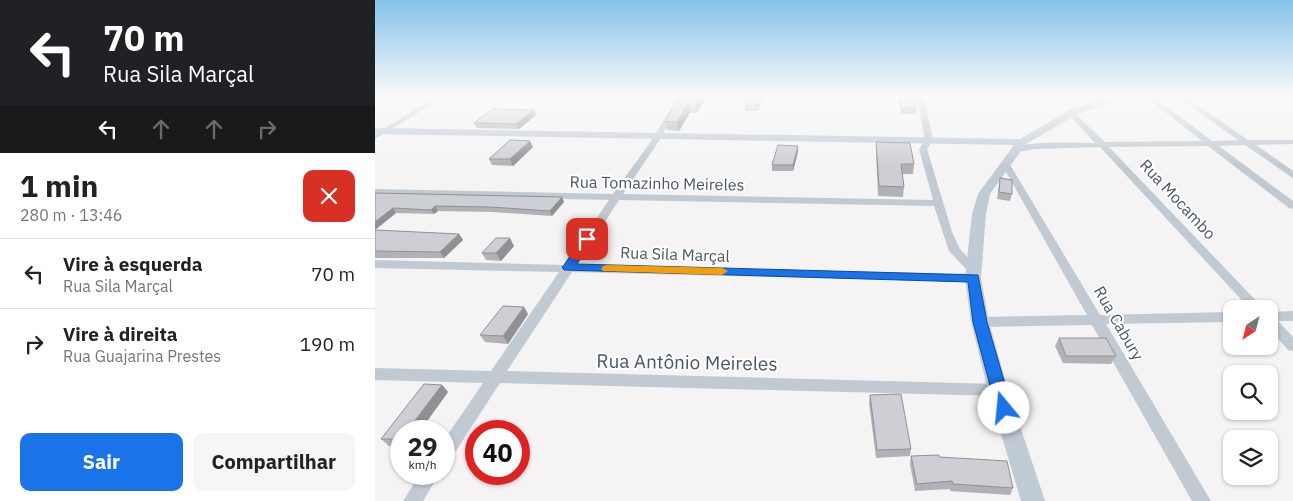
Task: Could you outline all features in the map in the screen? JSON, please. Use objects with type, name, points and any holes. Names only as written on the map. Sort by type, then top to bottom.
[{"type":"street","points":[[375,138],[380,131],[399,120]]},
{"type":"street","points":[[455,438],[667,120]]},
{"type":"street","points":[[923,120],[926,144],[939,203],[955,251],[973,274]]},
{"type":"street","points":[[1033,501],[998,390],[980,322],[973,274],[979,214],[984,194],[1005,163],[1025,146],[1061,120]]},
{"type":"street","name":"Rua Mocambo","points":[[1079,120],[1249,300]]},
{"type":"street","points":[[1181,120],[1293,206]]},
{"type":"street","points":[[1215,120],[1293,175]]},
{"type":"street","points":[[380,131],[655,140]]},
{"type":"street","points":[[375,138],[1025,146],[1293,142]]},
{"type":"street","name":"Rua Cabury","points":[[1005,163],[1202,501]]},
{"type":"street","name":"Rua Tomazinho Meireles","points":[[375,192],[939,203]]},
{"type":"street","name":"Rua Sila Marçal","points":[[375,264],[973,274]]},
{"type":"street","points":[[1278,318],[1293,316]]},
{"type":"street","points":[[980,322],[1223,318]]},
{"type":"street","points":[[1278,329],[1293,346]]},
{"type":"street","name":"Rua Antônio Meireles","points":[[375,374],[998,390]]},
{"type":"street","points":[[412,501],[423,485]]},
{"type":"building","points":[[478,120],[521,120],[516,124],[474,123]]},
{"type":"building","points":[[510,140],[530,141],[510,159],[489,159]]},
{"type":"building","points":[[876,142],[910,143],[914,164],[901,164],[904,187],[879,186]]},
{"type":"building","points":[[778,145],[798,146],[793,165],[772,165]]},
{"type":"building","points":[[1000,178],[1012,180],[1012,194],[999,192]]},
{"type":"building","points":[[375,193],[562,197],[550,211],[490,207],[435,206],[431,210],[393,208],[375,222]]},
{"type":"building","points":[[375,230],[459,234],[440,252],[375,251]]},
{"type":"building","points":[[496,238],[510,238],[496,253],[482,253]]},
{"type":"building","points":[[503,306],[524,307],[503,336],[480,335]]},
{"type":"building","points":[[1059,338],[1106,338],[1116,356],[1066,356]]},
{"type":"building","points":[[424,384],[442,385],[415,420],[396,420]]},
{"type":"building","points":[[901,394],[911,449],[877,450],[870,395]]},
{"type":"building","points":[[390,427],[390,439],[381,439]]},
{"type":"building","points":[[939,455],[939,457],[1007,461],[1013,488],[953,484],[952,481],[917,484],[911,456]]},
{"type":"slow traffic","points":[[607,269],[722,271]]},
{"type":"route","points":[[587,239],[568,267],[973,278],[980,322],[1004,408]]}]
